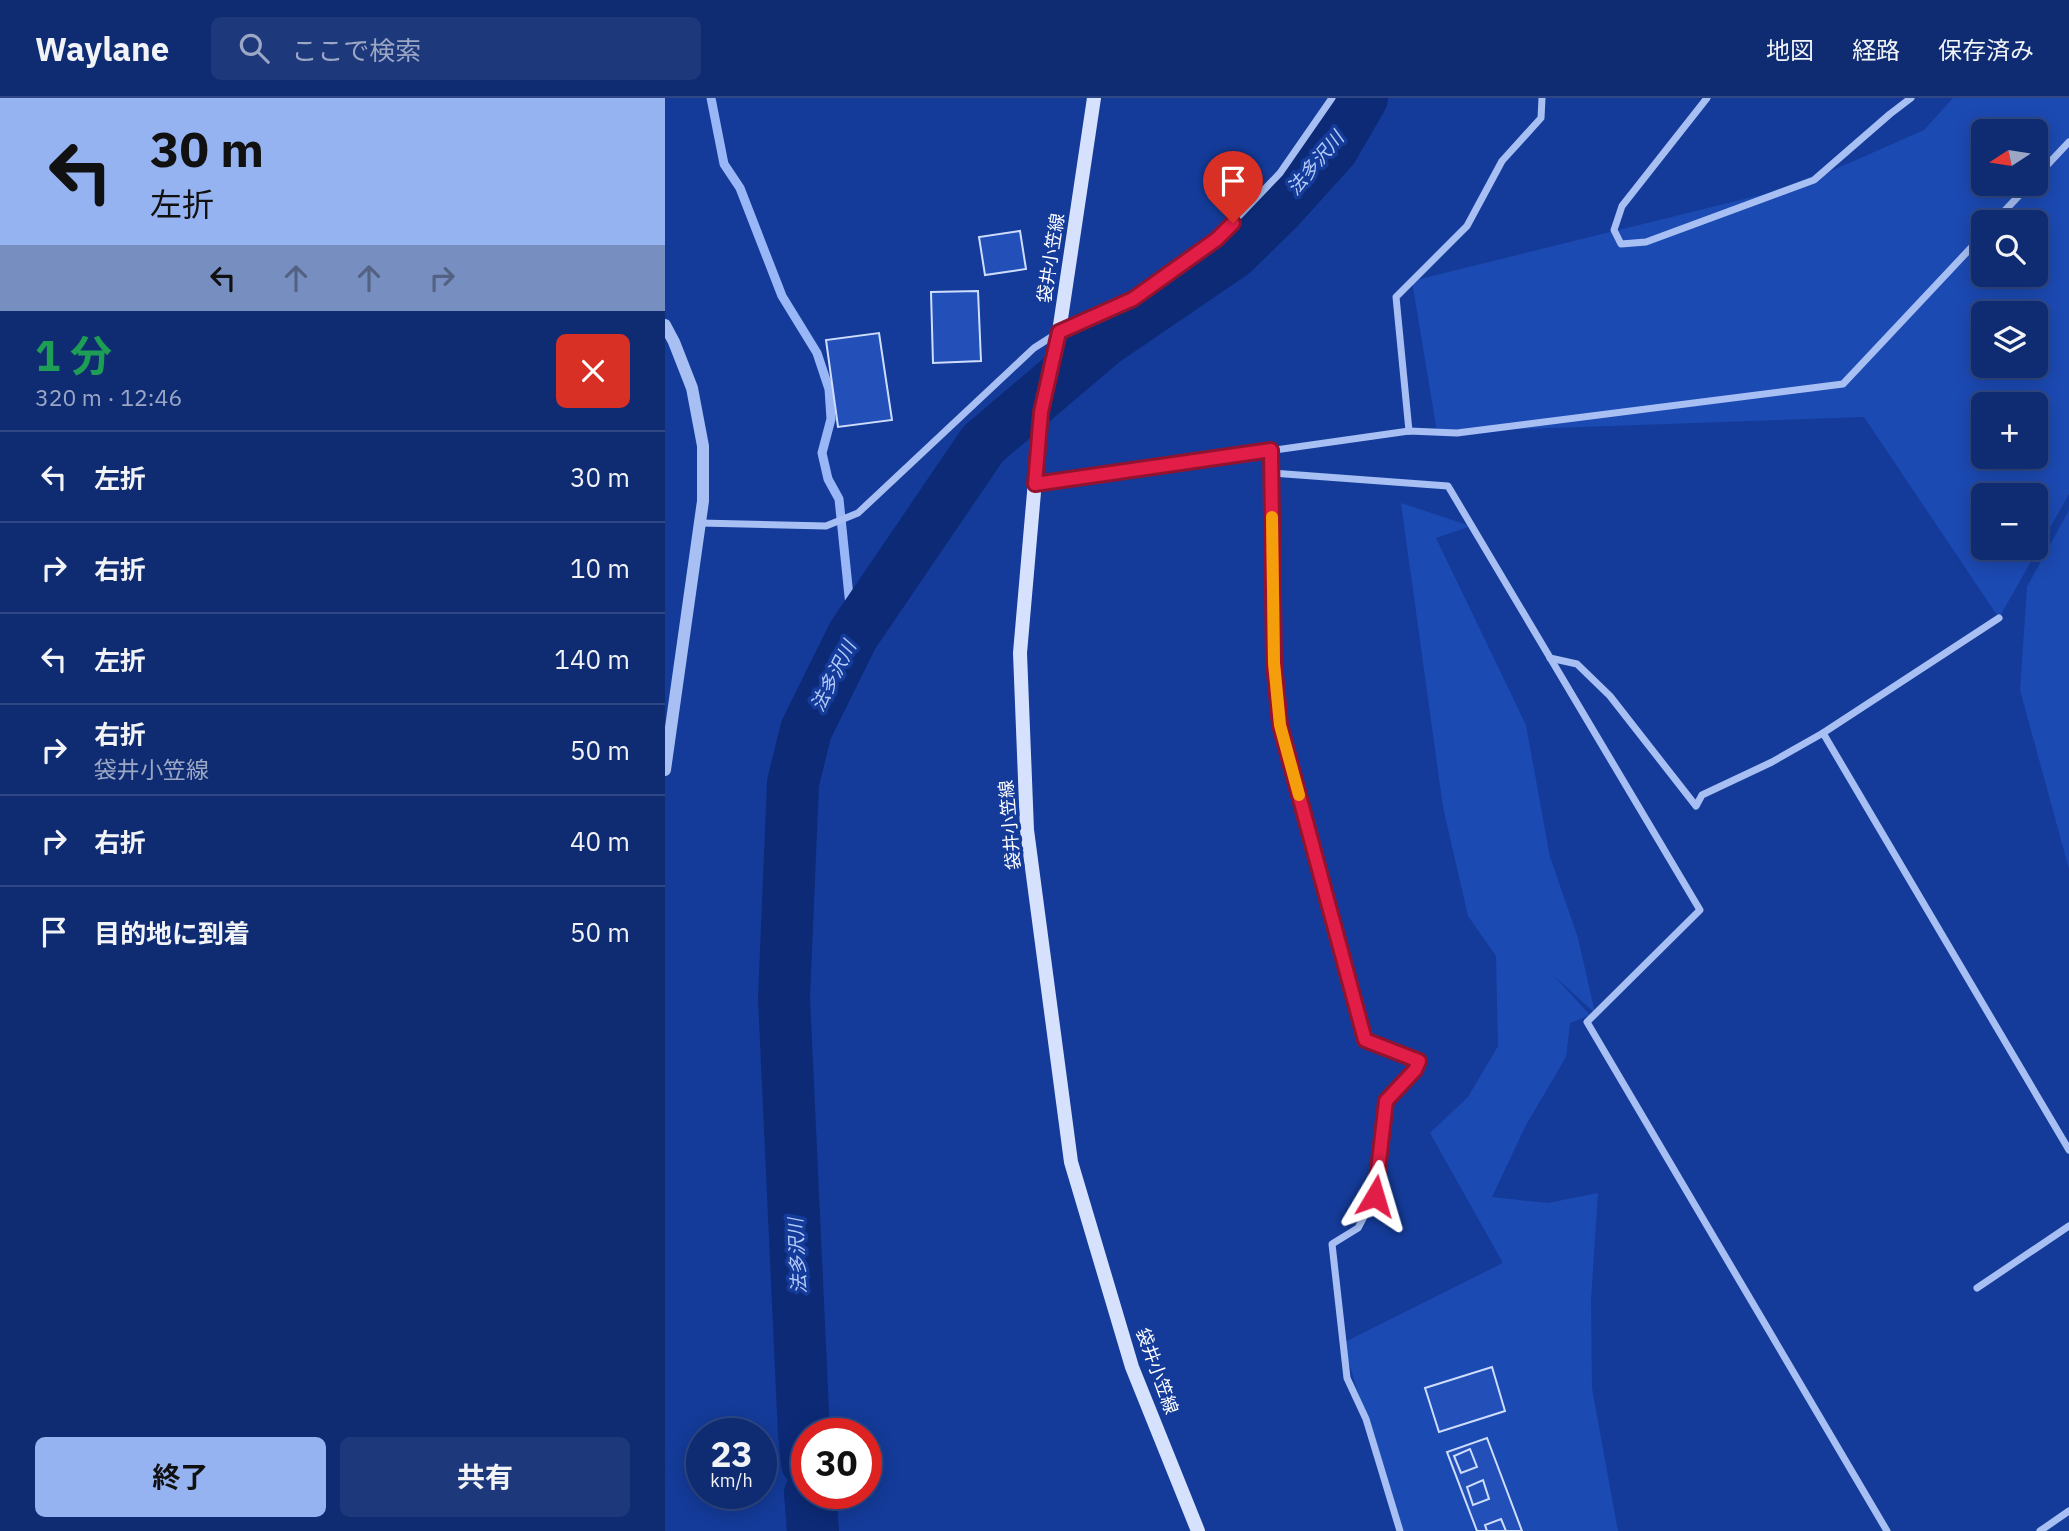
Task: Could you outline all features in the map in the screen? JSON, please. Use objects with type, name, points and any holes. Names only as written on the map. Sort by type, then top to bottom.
[{"type":"main road","name":"袋井小笠線","points":[[1094,98],[1058,338],[1041,412],[1020,653],[1027,830],[1070,1161],[1132,1367],[1198,1531]]},
{"type":"street","points":[[700,523],[826,526],[858,513],[1034,348],[1133,299],[1217,239],[1280,173],[1332,98]]},
{"type":"street","points":[[1409,430],[1396,297],[1467,226],[1502,161],[1541,118],[1542,98]]},
{"type":"street","points":[[1707,98],[1622,206],[1613,230],[1621,244],[1646,242],[1814,180],[1911,98]]},
{"type":"street","points":[[2048,164],[2069,142]]},
{"type":"street","points":[[2005,210],[2019,196]]},
{"type":"street","points":[[1035,484],[1409,430],[1457,433],[1843,384],[1971,247]]},
{"type":"street","points":[[665,325],[692,388],[703,446],[703,501],[665,770]]},
{"type":"street","points":[[1271,450],[1274,663],[1280,725],[1365,1040],[1419,1061],[1415,1070],[1386,1101],[1375,1196],[1358,1228],[1332,1244],[1347,1378],[1366,1419],[1400,1531]]},
{"type":"street","points":[[1272,473],[1448,486],[1700,910],[1587,1022],[1887,1531]]},
{"type":"street","points":[[1550,658],[1577,664],[1610,696],[1696,806],[1702,795],[1772,762],[1823,733],[1999,618]]},
{"type":"street","points":[[1823,733],[2069,1150]]},
{"type":"street","points":[[1977,1289],[2069,1226]]},
{"type":"street","points":[[2040,1531],[2069,1511]]},
{"type":"shaded area","points":[[1953,98],[2069,98],[2069,494],[2048,531],[2048,483],[1971,483],[1971,560],[2032,560],[1999,618],[1864,417],[1437,432],[1412,281],[1797,186],[1924,130]]},
{"type":"shaded area","points":[[1401,503],[1471,526],[1436,538],[1526,725],[1550,857],[1578,938],[1595,1013],[1553,975],[1590,1015],[1570,1023],[1566,1057],[1526,1125],[1492,1197],[1548,1203],[1598,1193],[1591,1299],[1592,1388],[1618,1531],[1400,1531],[1343,1343],[1503,1263],[1430,1133],[1468,1097],[1498,1046],[1496,956],[1468,916],[1443,807]]},
{"type":"shaded area","points":[[2069,510],[2069,869],[2020,690],[2027,587],[2042,560],[2048,560],[2048,548]]},
{"type":"building","points":[[1020,231],[1026,269],[985,275],[979,237]]},
{"type":"building","points":[[978,291],[981,361],[933,363],[931,292]]},
{"type":"building","points":[[879,333],[892,420],[838,427],[826,340]]},
{"type":"building","points":[[1492,1367],[1505,1411],[1439,1432],[1425,1388]]},
{"type":"building","points":[[1487,1438],[1522,1531],[1477,1531],[1447,1452]]},
{"type":"building","points":[[1470,1449],[1477,1467],[1461,1473],[1454,1456]]},
{"type":"building","points":[[1483,1480],[1489,1499],[1473,1505],[1467,1487]]},
{"type":"building","points":[[1501,1519],[1506,1531],[1487,1531],[1485,1525]]},
{"type":"waterway","points":[[711,98],[724,164],[740,188],[782,296],[817,353],[829,389],[831,419],[822,453],[828,479],[839,499],[853,635]]},
{"type":"waterway","name":"法多沢川","points":[[803,1418],[784,998],[793,783],[806,730],[853,635],[983,444],[1104,341],[1233,253],[1278,209],[1333,148],[1362,98]]},
{"type":"waterway","name":"法多沢川","points":[[811,1509],[813,1531]]},
{"type":"slow traffic","points":[[1272,517],[1274,663],[1280,725],[1299,795]]},
{"type":"route","points":[[1233,223],[1217,239],[1133,299],[1059,332],[1041,412],[1035,484],[1271,450],[1274,663],[1280,725],[1365,1040],[1419,1061],[1415,1070],[1386,1101],[1375,1196]]}]
